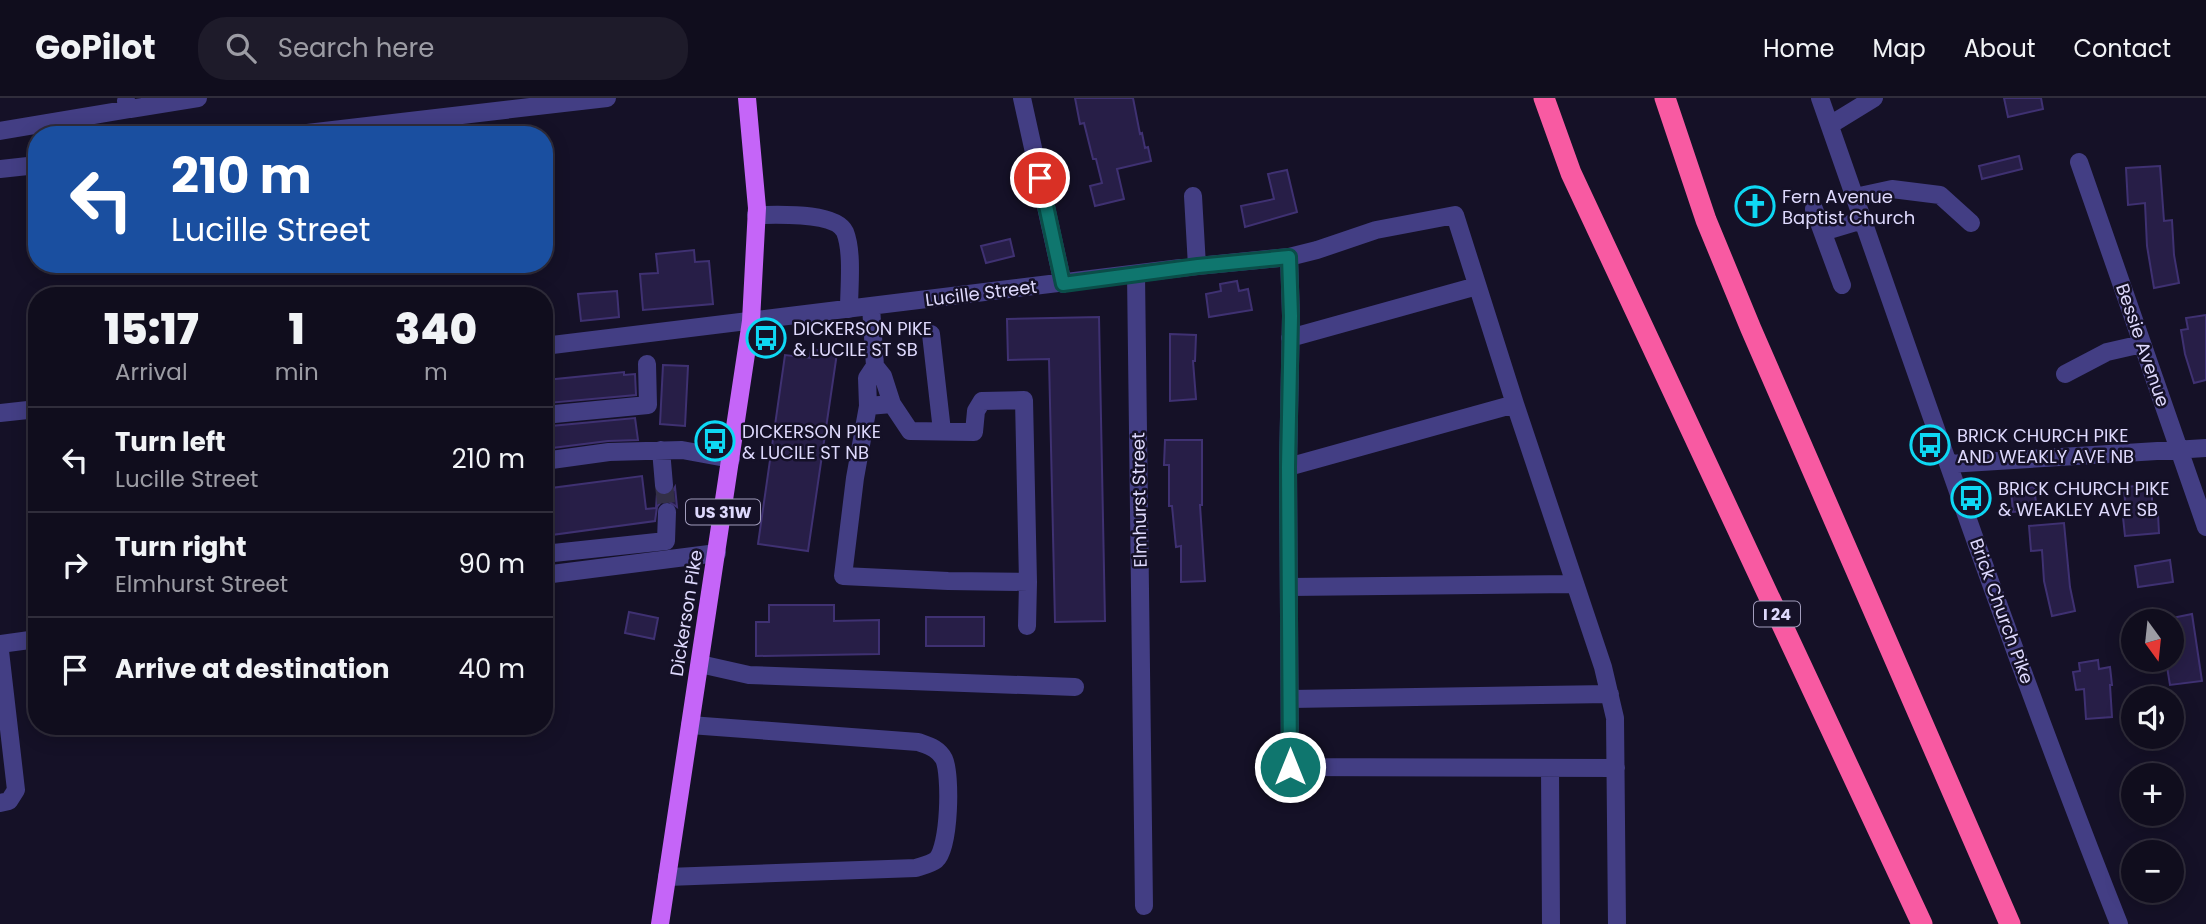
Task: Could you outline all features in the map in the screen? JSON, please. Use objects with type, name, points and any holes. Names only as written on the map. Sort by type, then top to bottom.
[{"type":"highway","name":"I 24","points":[[1544,98],[1576,185],[1922,924]]},
{"type":"highway","points":[[1665,98],[1706,220],[1751,329],[2010,924]]},
{"type":"main road","name":"Dickerson Pike","points":[[660,924],[751,321],[756,215],[747,98]]},
{"type":"street","points":[[0,131],[127,103],[198,98]]},
{"type":"street","points":[[443,98],[445,117]]},
{"type":"street","points":[[1023,98],[1063,284]]},
{"type":"street","name":"Brick Church Pike","points":[[1820,98],[2079,824],[2119,924]]},
{"type":"street","points":[[1830,125],[1874,98]]},
{"type":"street","points":[[368,126],[597,99]]},
{"type":"street","name":"Bessie Avenue","points":[[2079,162],[2206,527]]},
{"type":"street","points":[[0,169],[28,165]]},
{"type":"street","points":[[1855,197],[1892,189],[1941,195],[1972,223]]},
{"type":"street","points":[[1192,196],[1198,266]]},
{"type":"street","points":[[1814,209],[1842,285]]},
{"type":"street","points":[[756,215],[822,218],[839,225],[845,231],[849,252],[849,309]]},
{"type":"street","name":"Lucille Street","points":[[553,345],[1289,257],[1376,230],[1455,215],[1476,286]]},
{"type":"street","points":[[1823,232],[1863,220]]},
{"type":"street","points":[[1289,257],[1290,767],[1616,768]]},
{"type":"street","name":"Elmhurst Street","points":[[1136,274],[1144,906]]},
{"type":"street","points":[[1290,338],[1476,286],[1610,694],[1615,718],[1616,924]]},
{"type":"street","points":[[871,307],[875,366],[883,376],[892,404],[911,430],[974,432],[976,411],[982,401],[1024,400],[1027,626]]},
{"type":"street","points":[[931,334],[942,431]]},
{"type":"street","points":[[2065,374],[2107,352],[2143,344]]},
{"type":"street","points":[[553,414],[648,405],[647,364]]},
{"type":"street","points":[[875,366],[867,377],[868,405],[855,478],[843,576],[1028,582]]},
{"type":"street","points":[[868,405],[892,404]]},
{"type":"street","points":[[1288,467],[1515,404]]},
{"type":"street","points":[[0,413],[28,410]]},
{"type":"street","points":[[1949,464],[2206,448]]},
{"type":"street","points":[[553,460],[609,452],[661,450],[682,450],[730,459]]},
{"type":"street","points":[[661,450],[664,485]]},
{"type":"street","points":[[553,553],[666,541],[667,512]]},
{"type":"street","points":[[553,574],[717,553]]},
{"type":"street","points":[[1289,587],[1575,584]]},
{"type":"street","points":[[0,644],[28,640]]},
{"type":"street","points":[[0,651],[16,790],[9,801],[0,803]]},
{"type":"street","points":[[700,664],[749,675],[1075,687]]},
{"type":"street","points":[[1290,699],[1610,694]]},
{"type":"street","points":[[0,743],[8,725]]},
{"type":"street","points":[[667,877],[916,868],[936,860],[942,850],[949,822],[945,762],[936,749],[918,742],[690,725]]},
{"type":"street","points":[[1550,768],[1551,924]]},
{"type":"building","points":[[1075,98],[1133,98],[1140,134],[1142,133],[1145,148],[1148,147],[1151,161],[1117,169],[1124,199],[1095,206],[1090,186],[1102,183],[1084,123],[1080,124]]},
{"type":"building","points":[[2004,98],[2041,98],[2043,109],[2008,117]]},
{"type":"building","points":[[2019,156],[2022,169],[1982,179],[1979,166]]},
{"type":"building","points":[[2160,166],[2164,221],[2172,220],[2179,283],[2154,288],[2147,246],[2145,203],[2128,205],[2126,168]]},
{"type":"building","points":[[1287,170],[1297,212],[1245,227],[1241,206],[1274,199],[1268,174]]},
{"type":"building","points":[[1010,239],[1014,256],[986,263],[981,246]]},
{"type":"building","points":[[694,250],[695,262],[709,261],[713,304],[643,310],[640,274],[658,273],[656,254]]},
{"type":"building","points":[[1237,281],[1239,291],[1248,289],[1252,310],[1209,317],[1206,294],[1221,291],[1220,284]]},
{"type":"building","points":[[617,291],[619,317],[581,321],[578,294]]},
{"type":"building","points":[[2206,315],[2206,380],[2194,383],[2181,330],[2188,329],[2186,318]]},
{"type":"building","points":[[1099,317],[1105,621],[1055,622],[1049,359],[1008,360],[1007,319]]},
{"type":"building","points":[[1170,334],[1196,335],[1193,361],[1196,399],[1170,401]]},
{"type":"building","points":[[811,349],[837,353],[808,551],[758,544],[785,355],[810,358]]},
{"type":"building","points":[[663,365],[688,366],[685,426],[660,424]]},
{"type":"building","points":[[624,372],[624,375],[635,374],[636,395],[553,403],[553,379]]},
{"type":"building","points":[[635,418],[638,440],[553,448],[553,426]]},
{"type":"building","points":[[1165,440],[1202,440],[1200,505],[1205,581],[1181,582],[1181,546],[1176,547],[1172,506],[1169,506],[1169,465],[1164,465]]},
{"type":"building","points":[[642,476],[646,509],[656,508],[657,493],[666,496],[671,494],[675,487],[677,507],[668,501],[661,502],[657,507],[655,521],[553,535],[553,488]]},
{"type":"building","points":[[2151,485],[2153,514],[2158,514],[2159,533],[2125,536],[2124,487]]},
{"type":"building","points":[[2034,487],[2037,510],[2013,512],[2011,490]]},
{"type":"building","points":[[2064,523],[2075,611],[2052,616],[2044,581],[2042,550],[2031,551],[2029,526]]},
{"type":"building","points":[[2170,560],[2173,582],[2138,587],[2135,566]]},
{"type":"building","points":[[769,605],[834,605],[834,621],[879,620],[879,654],[756,656],[756,622],[769,622]]},
{"type":"building","points":[[629,612],[658,618],[654,639],[625,633]]},
{"type":"building","points":[[2192,614],[2202,681],[2170,685],[2168,672],[2184,672],[2184,616]]},
{"type":"building","points":[[926,617],[984,617],[984,646],[926,646]]},
{"type":"building","points":[[2098,660],[2099,669],[2110,667],[2112,717],[2086,719],[2084,689],[2076,690],[2073,672],[2080,671],[2079,663]]},
{"type":"tunnel","points":[[664,485],[667,512]]},
{"type":"place","name":"Fern Avenue Baptist Church","points":[[1755,206]]},
{"type":"place","name":"DICKERSON PIKE & LUCILE ST SB","points":[[766,338]]},
{"type":"place","name":"DICKERSON PIKE & LUCILE ST NB","points":[[715,441]]},
{"type":"place","name":"BRICK CHURCH PIKE AND WEAKLY AVE NB","points":[[1930,445]]},
{"type":"place","name":"BRICK CHURCH PIKE & WEAKLEY AVE SB","points":[[1971,498]]},
{"type":"route","points":[[1040,178],[1063,284],[1289,257],[1290,767]]}]
